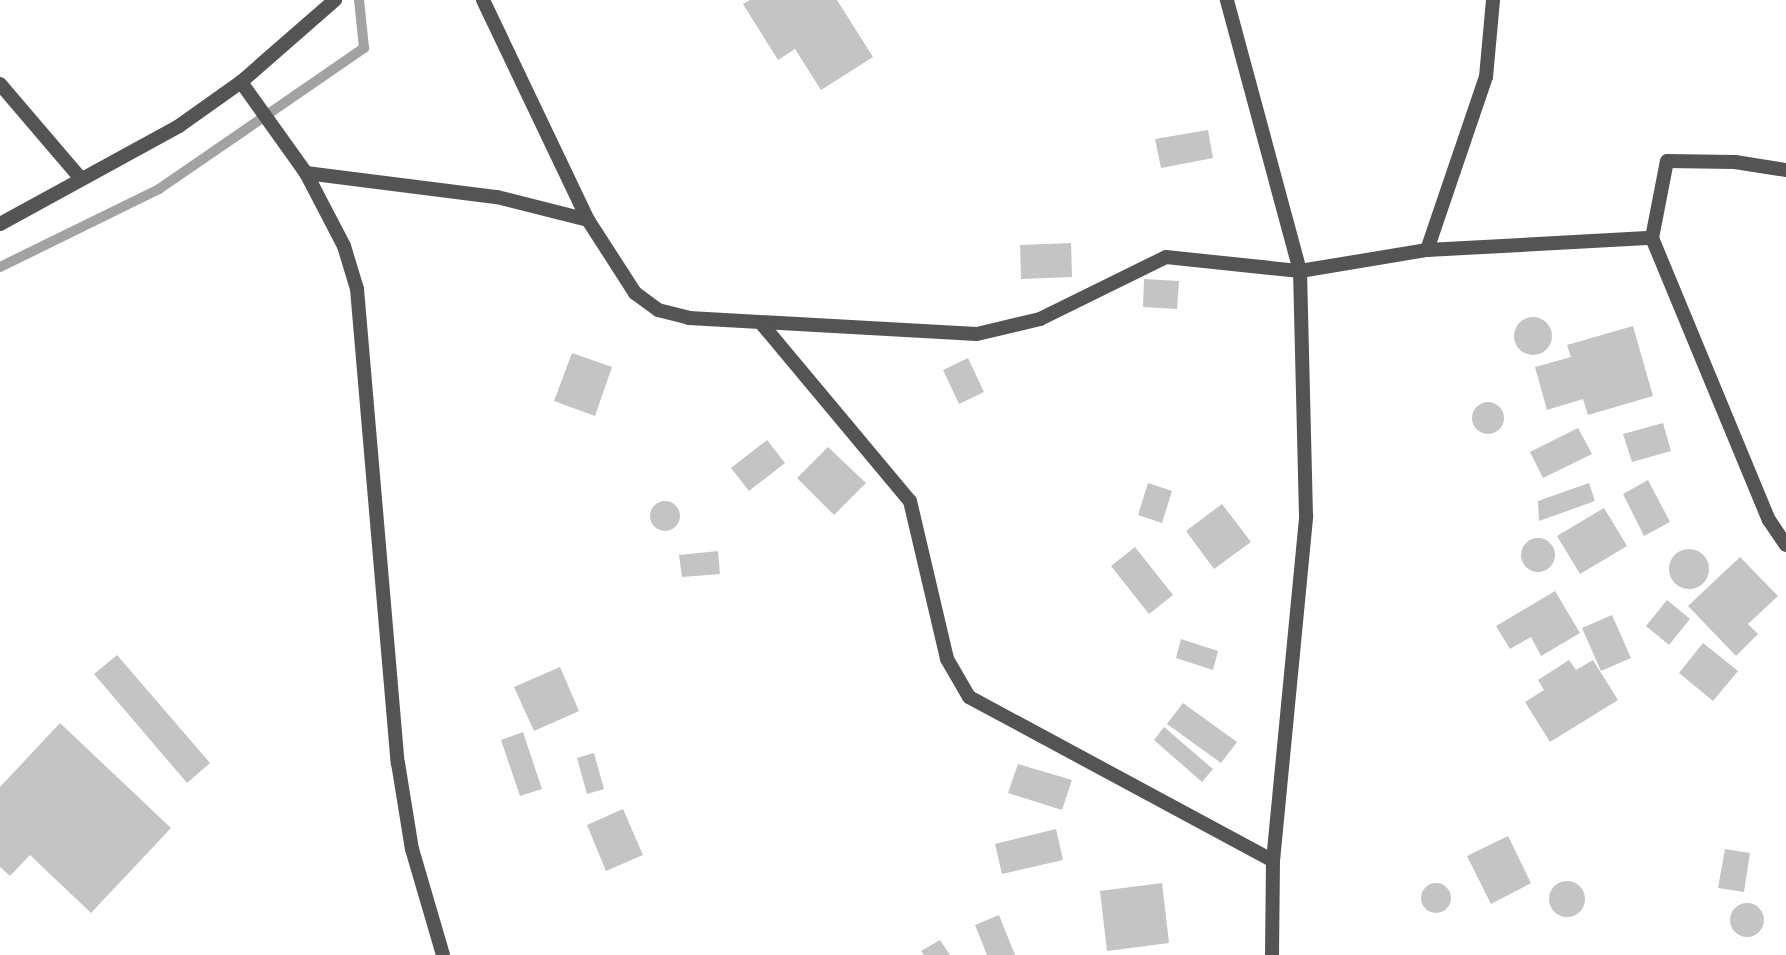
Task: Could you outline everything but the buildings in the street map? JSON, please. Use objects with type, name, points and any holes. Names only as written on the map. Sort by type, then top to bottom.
[{"type":"street","points":[[0,224],[179,126],[241,82],[335,0]]},
{"type":"street","points":[[483,0],[588,220],[635,293],[658,310],[761,323],[977,334],[1040,319],[1166,257],[1300,271],[1427,250],[1652,238]]},
{"type":"street","points":[[1227,0],[1300,271],[1304,571],[1273,861],[1272,955]]},
{"type":"street","points":[[1427,250],[1486,77],[1493,0]]},
{"type":"street","points":[[241,82],[306,173],[344,246],[357,289],[398,763],[412,849],[443,955]]},
{"type":"street","points":[[0,84],[81,179]]},
{"type":"street","points":[[1786,170],[1735,162],[1667,161],[1652,238],[1769,520],[1786,545]]},
{"type":"street","points":[[306,173],[497,197],[588,220]]},
{"type":"street","points":[[761,323],[910,501],[947,659],[956,683],[969,697],[1273,861]]},
{"type":"waterway","points":[[0,267],[159,189],[364,48],[359,0]]}]
